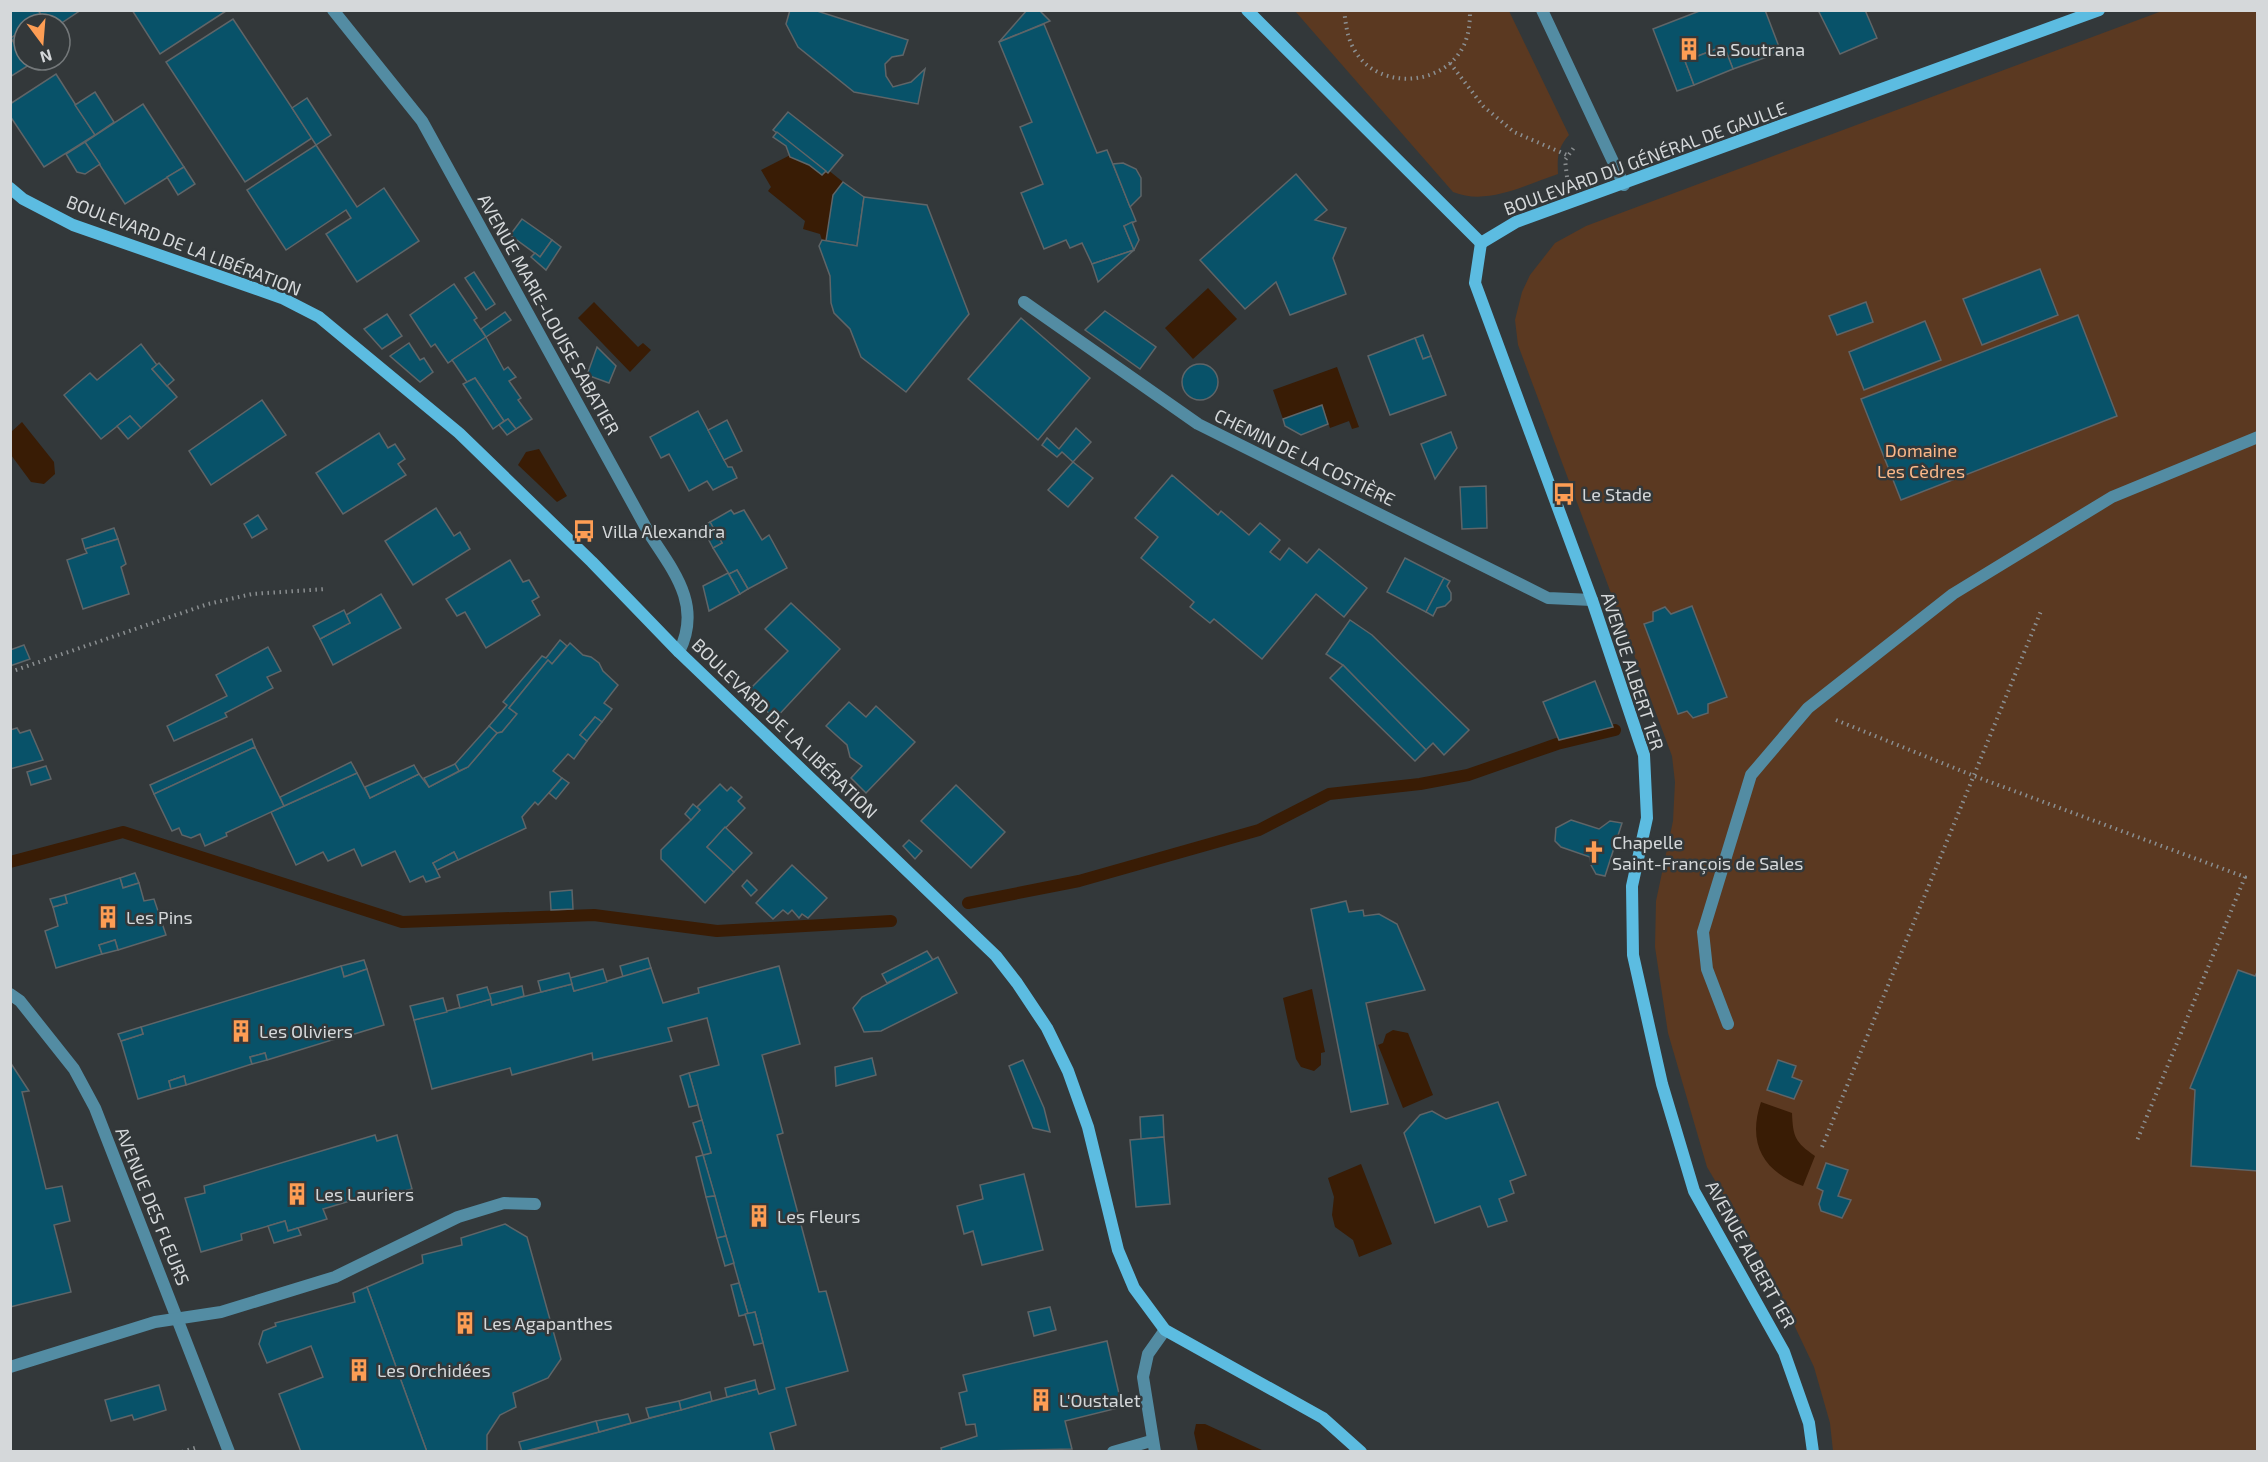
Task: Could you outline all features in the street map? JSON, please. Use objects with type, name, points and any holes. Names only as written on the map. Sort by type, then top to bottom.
[{"type":"street","name":"AVENUE MARIE-LOUISE SABATIER","points":[[333,10],[422,121],[644,524],[678,578],[688,608],[688,635],[679,652]]},
{"type":"street","points":[[1247,10],[1481,243]]},
{"type":"street","points":[[1542,10],[1623,185]]},
{"type":"street","name":"BOULEVARD DU GÉNÉRAL DE GAULLE","points":[[1481,243],[1516,222],[2099,10]]},
{"type":"street","name":"BOULEVARD DE LA LIBÉRATION","points":[[10,188],[23,199],[74,225],[273,294],[319,317],[459,433],[592,562],[679,652],[996,956],[1047,1028],[1068,1071],[1088,1126],[1118,1250],[1134,1288],[1165,1330],[1323,1418],[1361,1452]]},
{"type":"street","name":"AVENUE ALBERT 1ER","points":[[1481,243],[1476,283],[1592,600],[1644,755],[1647,818],[1632,886],[1633,955],[1662,1084],[1694,1191],[1784,1352],[1809,1423],[1813,1452]]},
{"type":"street","name":"CHEMIN DE LA COSTIÈRE","points":[[1024,302],[1198,424],[1548,598],[1592,600]]},
{"type":"street","points":[[1728,1024],[1707,969],[1703,932],[1751,775],[1808,708],[1953,594],[2112,497],[2258,437]]},
{"type":"street","name":"AVENUE DES FLEURS","points":[[10,994],[20,1001],[75,1068],[95,1108],[229,1452]]},
{"type":"street","points":[[10,1367],[155,1322],[222,1312],[335,1277],[458,1217],[504,1203],[535,1204]]},
{"type":"street","points":[[1113,1452],[1153,1446],[1143,1377],[1148,1354],[1165,1330]]},
{"type":"path","points":[[1344,10],[1347,32],[1355,52],[1370,67],[1389,77],[1411,79],[1432,75],[1450,63],[1463,48],[1470,29],[1470,10]]},
{"type":"path","points":[[1450,63],[1483,106],[1514,132],[1567,155]]},
{"type":"path","points":[[1574,201],[1566,171],[1567,155],[1576,145],[1602,137]]},
{"type":"path","points":[[10,672],[208,604],[252,594],[327,589]]},
{"type":"path","points":[[1822,1147],[2041,611]]},
{"type":"path","points":[[1808,708],[1974,776],[2245,877],[2136,1143]]},
{"type":"green space","points":[[1295,11],[1509,11],[1569,135],[1559,153],[1558,174],[1492,195],[1466,196],[1453,192]]},
{"type":"green space","name":"Domaine Les Cèdres","points":[[2162,11],[2257,11],[2257,1451],[1833,1451],[1830,1423],[1814,1367],[1768,1270],[1707,1167],[1668,1033],[1655,947],[1656,901],[1673,821],[1675,782],[1672,756],[1518,345],[1515,320],[1522,292],[1530,275],[1555,243],[1586,226]]},
{"type":"shaded area","points":[[802,149],[843,182],[833,195],[826,241],[822,240],[820,234],[803,229],[805,221],[768,191],[771,187],[761,170]]},
{"type":"shaded area","points":[[1208,288],[1237,319],[1193,359],[1165,328]]},
{"type":"shaded area","points":[[594,302],[638,347],[643,343],[651,350],[630,372],[578,318]]},
{"type":"shaded area","points":[[1337,367],[1359,427],[1352,429],[1349,421],[1330,428],[1321,405],[1283,419],[1273,390]]},
{"type":"shaded area","points":[[22,422],[54,462],[55,474],[44,484],[31,482],[11,455],[11,432]]},
{"type":"shaded area","points":[[539,449],[567,496],[557,502],[518,465],[526,452]]},
{"type":"shaded area","points":[[1312,989],[1325,1052],[1321,1053],[1321,1065],[1314,1071],[1301,1067],[1296,1059],[1283,998]]},
{"type":"shaded area","points":[[1393,1030],[1408,1033],[1433,1095],[1403,1108],[1378,1045],[1383,1043],[1386,1034]]},
{"type":"shaded area","points":[[1761,1102],[1792,1113],[1796,1138],[1815,1156],[1803,1186],[1778,1173],[1768,1164],[1762,1154],[1756,1130]]},
{"type":"shaded area","points":[[1361,1164],[1392,1244],[1359,1257],[1353,1240],[1335,1227],[1332,1215],[1334,1197],[1328,1178]]},
{"type":"shaded area","points":[[1196,1424],[1205,1424],[1264,1451],[1198,1451],[1194,1433]]},
{"type":"building","points":[[10,10],[38,10],[39,12],[12,12],[11,38]]},
{"type":"building","points":[[38,10],[81,10],[72,16],[72,12],[39,12]]},
{"type":"building","points":[[132,10],[226,10],[226,11],[160,54]]},
{"type":"building","points":[[790,10],[814,10],[908,40],[903,55],[892,57],[885,64],[886,76],[893,87],[911,82],[925,69],[918,104],[854,92],[798,47],[786,24]]},
{"type":"building","points":[[1027,10],[1039,10],[1050,21],[999,42]]},
{"type":"building","name":"La Soutrana","points":[[1702,10],[1765,10],[1781,52],[1733,69],[1724,46],[1685,61],[1694,85],[1677,91],[1653,29]]},
{"type":"building","points":[[1818,10],[1865,10],[1877,38],[1840,54]]},
{"type":"building","points":[[233,19],[312,138],[245,182],[166,62]]},
{"type":"building","points":[[1044,24],[1097,153],[1107,150],[1136,221],[1124,226],[1134,250],[1092,264],[1082,243],[1070,248],[1066,240],[1044,249],[1021,193],[1043,184],[1020,127],[1032,122],[999,42]]},
{"type":"building","points":[[10,37],[12,40],[12,72],[18,72],[10,77]]},
{"type":"building","points":[[1724,46],[1733,69],[1694,85],[1685,61]]},
{"type":"building","points":[[56,74],[95,135],[44,167],[10,116],[10,104]]},
{"type":"building","points":[[95,92],[114,122],[95,135],[75,105]]},
{"type":"building","points":[[307,98],[331,135],[316,145],[292,108]]},
{"type":"building","points":[[143,104],[184,167],[125,204],[85,142]]},
{"type":"building","points":[[788,112],[843,155],[828,173],[773,130]]},
{"type":"building","points":[[777,132],[826,171],[822,175],[809,165],[790,157],[786,146],[773,137]]},
{"type":"building","points":[[85,142],[100,164],[85,174],[77,172],[66,154]]},
{"type":"building","points":[[316,145],[357,207],[384,188],[419,241],[357,282],[326,234],[351,218],[346,210],[286,250],[247,190]]},
{"type":"building","points":[[1123,163],[1136,169],[1141,178],[1141,196],[1130,207],[1113,164]]},
{"type":"building","points":[[184,167],[195,184],[178,195],[167,177]]},
{"type":"building","points":[[1296,174],[1327,210],[1315,220],[1346,228],[1333,258],[1346,294],[1290,315],[1276,282],[1245,309],[1200,260]]},
{"type":"building","points":[[843,182],[864,197],[857,246],[826,241],[833,195]]},
{"type":"building","points":[[864,197],[927,205],[969,314],[906,392],[861,357],[850,329],[834,313],[831,303],[830,276],[819,246],[822,240],[857,246]]},
{"type":"building","points":[[522,219],[552,240],[540,257],[510,235]]},
{"type":"building","points":[[1132,222],[1139,240],[1134,250],[1124,226]]},
{"type":"building","points":[[552,240],[561,247],[546,270],[531,257],[535,253],[540,257]]},
{"type":"building","points":[[1134,250],[1098,282],[1092,264]]},
{"type":"building","points":[[2040,269],[2058,315],[1982,345],[1963,299]]},
{"type":"building","points":[[474,272],[495,304],[486,310],[465,278]]},
{"type":"building","points":[[454,284],[477,318],[474,320],[486,337],[448,363],[435,344],[431,347],[410,315]]},
{"type":"building","points":[[1866,302],[1873,322],[1837,335],[1829,316]]},
{"type":"building","points":[[1105,311],[1156,347],[1140,369],[1085,330]]},
{"type":"building","points":[[505,312],[511,320],[486,337],[481,329]]},
{"type":"building","points":[[387,314],[402,336],[382,349],[364,329]]},
{"type":"building","points":[[2078,315],[2117,416],[1901,500],[1861,399]]},
{"type":"building","points":[[1021,318],[1090,378],[1038,440],[968,379]]},
{"type":"building","points":[[1925,321],[1941,360],[1864,390],[1849,352]]},
{"type":"building","points":[[1423,335],[1431,356],[1423,359],[1415,338]]},
{"type":"building","points":[[486,337],[504,370],[508,367],[516,377],[509,381],[521,398],[518,400],[532,419],[516,429],[508,419],[504,421],[475,378],[467,382],[452,360]]},
{"type":"building","points":[[1415,338],[1423,359],[1431,356],[1446,395],[1390,415],[1368,356]]},
{"type":"building","points":[[409,343],[420,360],[424,358],[433,372],[420,382],[390,356]]},
{"type":"building","points":[[141,344],[157,365],[152,369],[177,397],[141,428],[130,416],[101,439],[64,395],[90,373],[97,380]]},
{"type":"building","points":[[597,347],[616,366],[609,383],[587,375]]},
{"type":"building","points":[[159,363],[174,380],[167,386],[152,369]]},
{"type":"building","points":[[1200,364],[1213,369],[1218,382],[1213,395],[1200,400],[1187,395],[1182,382],[1187,369]]},
{"type":"building","points":[[475,378],[504,421],[493,429],[463,384]]},
{"type":"building","points":[[262,400],[286,435],[211,485],[189,451]]},
{"type":"building","points":[[1322,405],[1328,424],[1301,435],[1285,426],[1283,419]]},
{"type":"building","points":[[698,411],[728,467],[732,467],[737,478],[713,490],[707,481],[689,491],[669,454],[661,458],[650,437]]},
{"type":"building","points":[[130,416],[141,428],[128,439],[117,426]]},
{"type":"building","points":[[508,419],[516,429],[507,435],[499,425]]},
{"type":"building","points":[[727,420],[742,451],[724,460],[708,430]]},
{"type":"building","points":[[1076,428],[1091,442],[1073,462],[1062,452],[1057,457],[1042,445],[1047,438],[1059,449]]},
{"type":"building","points":[[1451,432],[1457,448],[1435,479],[1421,444]]},
{"type":"building","points":[[379,433],[388,448],[395,444],[405,459],[398,464],[406,475],[343,514],[316,473]]},
{"type":"building","points":[[1073,462],[1093,478],[1068,507],[1048,490]]},
{"type":"building","points":[[1172,475],[1218,515],[1221,511],[1249,535],[1260,523],[1280,540],[1270,552],[1280,560],[1289,548],[1307,563],[1319,549],[1367,588],[1344,617],[1316,594],[1262,659],[1214,619],[1210,623],[1190,607],[1194,602],[1141,558],[1158,537],[1135,518]]},
{"type":"building","points":[[1486,486],[1487,528],[1462,529],[1460,487]]},
{"type":"building","points":[[436,508],[454,536],[460,532],[470,549],[413,585],[385,541]]},
{"type":"building","points":[[731,510],[734,514],[744,510],[762,540],[769,535],[787,568],[748,589],[737,570],[729,574],[713,548],[722,543],[710,522]]},
{"type":"building","points":[[258,515],[267,529],[252,538],[244,524]]},
{"type":"building","points":[[710,522],[722,543],[713,548],[702,527]]},
{"type":"building","points":[[114,528],[118,539],[85,549],[82,539]]},
{"type":"building","points":[[118,539],[126,564],[121,567],[129,594],[83,609],[67,560],[87,553],[85,549]]},
{"type":"building","points":[[1405,558],[1444,578],[1426,612],[1387,592]]},
{"type":"building","points":[[510,560],[523,582],[529,580],[539,597],[532,601],[540,615],[486,648],[465,612],[457,616],[446,599]]},
{"type":"building","points":[[737,570],[748,589],[740,594],[729,574]]},
{"type":"building","points":[[728,573],[740,594],[709,611],[703,586]]},
{"type":"building","points":[[1444,578],[1450,581],[1447,586],[1451,593],[1451,600],[1445,606],[1437,608],[1433,616],[1426,612]]},
{"type":"building","points":[[381,594],[401,628],[333,665],[320,639],[350,623],[346,615]]},
{"type":"building","points":[[791,603],[840,649],[775,719],[747,692],[788,651],[765,629]]},
{"type":"building","points":[[1692,606],[1727,697],[1708,704],[1708,713],[1693,718],[1687,711],[1678,714],[1644,624],[1653,621],[1653,612],[1665,607],[1671,614]]},
{"type":"building","points":[[344,610],[350,623],[320,639],[313,626]]},
{"type":"building","points":[[1350,620],[1372,635],[1469,730],[1444,755],[1433,743],[1426,750],[1343,665],[1326,654]]},
{"type":"building","points":[[560,640],[567,646],[552,664],[548,660],[509,708],[517,714],[502,732],[497,733],[489,726],[507,705],[503,702],[542,656],[546,658]]},
{"type":"building","points":[[570,643],[583,655],[599,663],[603,671],[618,685],[604,703],[612,709],[602,722],[595,717],[580,735],[587,741],[574,759],[568,754],[553,771],[562,778],[538,805],[535,802],[522,817],[526,828],[458,860],[454,852],[433,863],[440,877],[426,882],[423,876],[410,882],[395,851],[362,866],[354,849],[328,861],[323,852],[296,865],[271,812],[357,773],[370,798],[419,774],[429,787],[468,767],[517,714],[509,708],[548,660],[552,664]]},
{"type":"building","points":[[24,645],[30,659],[10,666],[10,650]]},
{"type":"building","points":[[268,647],[281,671],[267,677],[273,688],[225,713],[227,717],[174,741],[167,726],[227,696],[216,675]]},
{"type":"building","points":[[1343,665],[1426,750],[1415,761],[1330,678]]},
{"type":"building","points":[[1595,681],[1613,727],[1559,740],[1543,702]]},
{"type":"building","points":[[849,702],[866,717],[876,706],[915,742],[866,793],[851,778],[862,766],[850,757],[847,745],[826,726]]},
{"type":"building","points":[[595,717],[602,722],[587,741],[580,735]]},
{"type":"building","points":[[489,726],[497,733],[468,767],[459,771],[455,764]]},
{"type":"building","points":[[17,728],[20,733],[30,730],[43,760],[10,769],[10,730]]},
{"type":"building","points":[[252,739],[255,747],[154,794],[150,785]]},
{"type":"building","points":[[255,747],[284,806],[226,833],[227,836],[205,846],[200,834],[191,838],[182,835],[179,828],[172,831],[154,794]]},
{"type":"building","points":[[351,762],[357,773],[284,806],[280,797]]},
{"type":"building","points":[[455,764],[459,771],[429,787],[424,778]]},
{"type":"building","points":[[414,765],[419,774],[370,798],[365,787]]},
{"type":"building","points":[[46,766],[51,779],[31,785],[27,772]]},
{"type":"building","points":[[562,778],[569,783],[556,799],[549,793]]},
{"type":"building","points":[[720,784],[727,791],[731,787],[742,797],[738,801],[745,808],[707,847],[734,872],[705,903],[661,859],[661,850],[700,810],[697,807]]},
{"type":"building","points":[[956,785],[1005,832],[971,868],[921,821]]},
{"type":"building","points":[[693,804],[700,810],[691,820],[685,814]]},
{"type":"building","name":"Chapelle Saint-François de Sales","points":[[1571,820],[1599,829],[1610,821],[1622,823],[1605,876],[1596,874],[1590,857],[1561,847],[1555,841],[1556,828]]},
{"type":"building","points":[[725,827],[752,853],[734,872],[707,847]]},
{"type":"building","points":[[909,840],[922,851],[915,859],[903,846]]},
{"type":"building","points":[[454,852],[458,860],[437,870],[433,863]]},
{"type":"building","points":[[792,865],[827,898],[808,918],[802,914],[799,918],[792,910],[788,914],[783,910],[773,919],[756,903]]},
{"type":"building","points":[[135,873],[139,883],[123,888],[120,878]]},
{"type":"building","name":"Les Pins","points":[[120,878],[123,888],[139,883],[144,901],[154,899],[166,935],[118,950],[115,940],[99,945],[102,954],[56,968],[45,931],[58,926],[53,907],[67,903],[65,895]]},
{"type":"building","points":[[747,880],[757,890],[751,896],[742,886]]},
{"type":"building","points":[[572,890],[573,909],[551,910],[550,892]]},
{"type":"building","points":[[65,895],[67,903],[53,907],[50,899]]},
{"type":"building","points":[[1346,901],[1349,912],[1363,910],[1364,916],[1379,914],[1397,924],[1425,990],[1366,1003],[1388,1104],[1351,1112],[1311,909]]},
{"type":"building","points":[[115,940],[118,950],[102,954],[99,945]]},
{"type":"building","points":[[927,951],[933,960],[887,983],[882,974]]},
{"type":"building","points":[[938,957],[957,993],[881,1031],[864,1032],[853,1008],[862,997]]},
{"type":"building","points":[[648,958],[651,968],[623,977],[620,966]]},
{"type":"building","points":[[364,960],[367,969],[344,977],[341,966]]},
{"type":"building","name":"Les Oliviers","points":[[341,966],[344,977],[367,969],[384,1025],[351,1035],[349,1028],[331,1034],[332,1040],[267,1060],[265,1053],[250,1057],[252,1064],[186,1085],[184,1076],[169,1081],[171,1089],[138,1099],[121,1041],[143,1034],[141,1027]]},
{"type":"building","name":"Les Fleurs","points":[[779,966],[800,1044],[762,1055],[783,1133],[777,1135],[819,1292],[826,1291],[848,1371],[786,1388],[796,1425],[770,1433],[775,1452],[526,1452],[757,1389],[759,1394],[775,1389],[755,1312],[748,1314],[703,1155],[711,1153],[689,1073],[719,1065],[707,1018],[668,1028],[672,1041],[593,1060],[592,1053],[512,1075],[510,1068],[432,1089],[414,1020],[491,999],[492,1005],[572,984],[574,991],[651,968],[663,1003],[699,993],[698,988]]},
{"type":"building","points":[[603,969],[607,982],[574,991],[570,978]]},
{"type":"building","points":[[2238,970],[2255,976],[2258,970],[2258,1171],[2191,1166],[2195,1090],[2190,1088]]},
{"type":"building","points":[[569,973],[572,984],[541,992],[538,981]]},
{"type":"building","points":[[522,986],[524,996],[492,1005],[489,994]]},
{"type":"building","points":[[487,987],[491,999],[460,1008],[457,995]]},
{"type":"building","points":[[443,998],[447,1012],[414,1020],[410,1006]]},
{"type":"building","points":[[141,1027],[143,1034],[121,1041],[118,1034]]},
{"type":"building","points":[[349,1028],[351,1035],[332,1040],[331,1034]]},
{"type":"building","points":[[265,1053],[267,1060],[252,1064],[250,1057]]},
{"type":"building","points":[[872,1058],[876,1075],[836,1086],[835,1067]]},
{"type":"building","points":[[1023,1060],[1044,1108],[1050,1132],[1033,1128],[1009,1066]]},
{"type":"building","points":[[1778,1060],[1796,1066],[1792,1077],[1802,1081],[1794,1099],[1767,1090]]},
{"type":"building","points":[[10,1062],[29,1091],[22,1092],[46,1189],[62,1186],[70,1221],[54,1225],[71,1292],[10,1307]]},
{"type":"building","points":[[689,1073],[698,1105],[689,1107],[680,1076]]},
{"type":"building","points":[[184,1076],[186,1085],[171,1089],[169,1081]]},
{"type":"building","points":[[1498,1102],[1526,1175],[1510,1181],[1514,1193],[1499,1199],[1507,1221],[1488,1227],[1480,1206],[1435,1223],[1404,1133],[1420,1115],[1432,1111],[1446,1119]]},
{"type":"building","points":[[1163,1115],[1164,1137],[1141,1139],[1140,1117]]},
{"type":"building","points":[[702,1120],[711,1153],[703,1155],[693,1123]]},
{"type":"building","name":"Les Lauriers","points":[[375,1135],[377,1141],[397,1135],[412,1189],[371,1200],[370,1195],[323,1209],[327,1219],[288,1231],[285,1221],[241,1234],[242,1240],[201,1252],[185,1198],[205,1193],[204,1186]]},
{"type":"building","points":[[1164,1137],[1170,1204],[1136,1207],[1130,1140]]},
{"type":"building","points":[[703,1155],[715,1196],[706,1197],[696,1157]]},
{"type":"building","points":[[1826,1163],[1848,1170],[1838,1196],[1851,1200],[1842,1218],[1821,1211],[1819,1204],[1823,1191],[1817,1188]]},
{"type":"building","points":[[1024,1174],[1043,1250],[982,1265],[973,1231],[964,1234],[957,1206],[983,1199],[980,1185]]},
{"type":"building","points":[[715,1196],[726,1236],[717,1238],[706,1197]]},
{"type":"building","points":[[285,1221],[288,1231],[298,1228],[301,1235],[274,1243],[268,1226]]},
{"type":"building","name":"Les Agapanthes","points":[[505,1224],[527,1237],[561,1359],[548,1378],[513,1393],[516,1407],[500,1415],[487,1435],[487,1452],[427,1452],[367,1287],[423,1263],[422,1255],[462,1245],[461,1238]]},
{"type":"building","points":[[726,1236],[734,1263],[725,1266],[717,1238]]},
{"type":"building","points":[[739,1283],[748,1314],[739,1316],[731,1285]]},
{"type":"building","name":"Les Orchidées","points":[[367,1287],[427,1452],[301,1452],[279,1394],[323,1377],[311,1346],[267,1363],[259,1344],[263,1331],[276,1326],[275,1323],[355,1302],[353,1293]]},
{"type":"building","points":[[1050,1307],[1056,1330],[1034,1336],[1028,1312]]},
{"type":"building","points":[[755,1312],[763,1343],[754,1345],[745,1314]]},
{"type":"building","name":"L'Oustalet","points":[[1107,1341],[1122,1407],[1065,1421],[1072,1449],[942,1452],[941,1448],[977,1436],[975,1424],[966,1425],[959,1393],[967,1391],[963,1375]]},
{"type":"building","points":[[755,1380],[757,1389],[727,1397],[725,1388]]},
{"type":"building","points":[[159,1385],[166,1410],[134,1420],[132,1415],[111,1421],[105,1400]]},
{"type":"building","points":[[710,1392],[712,1401],[681,1410],[679,1401]]},
{"type":"building","points":[[679,1401],[681,1410],[649,1418],[646,1408]]},
{"type":"building","points":[[628,1414],[631,1423],[599,1432],[596,1421]]},
{"type":"building","points":[[596,1421],[599,1432],[522,1452],[519,1442]]},
{"type":"waterway","points":[[968,903],[1079,881],[1259,830],[1329,794],[1420,784],[1468,775],[1557,744],[1615,730]]},
{"type":"waterway","points":[[10,862],[123,832],[402,922],[594,915],[717,931],[891,921]]},
{"type":"place","name":"La Soutrana","points":[[1689,49]]},
{"type":"place","name":"Le Stade","points":[[1564,494]]},
{"type":"place","name":"Villa Alexandra","points":[[584,531]]},
{"type":"place","name":"Chapelle Saint-François de Sales","points":[[1594,852]]},
{"type":"place","name":"Les Pins","points":[[108,917]]},
{"type":"place","name":"Les Oliviers","points":[[241,1031]]},
{"type":"place","name":"Les Lauriers","points":[[297,1194]]},
{"type":"place","name":"Les Fleurs","points":[[759,1216]]},
{"type":"place","name":"Les Agapanthes","points":[[465,1323]]},
{"type":"place","name":"Les Orchidées","points":[[359,1370]]},
{"type":"place","name":"L'Oustalet","points":[[1041,1400]]}]
